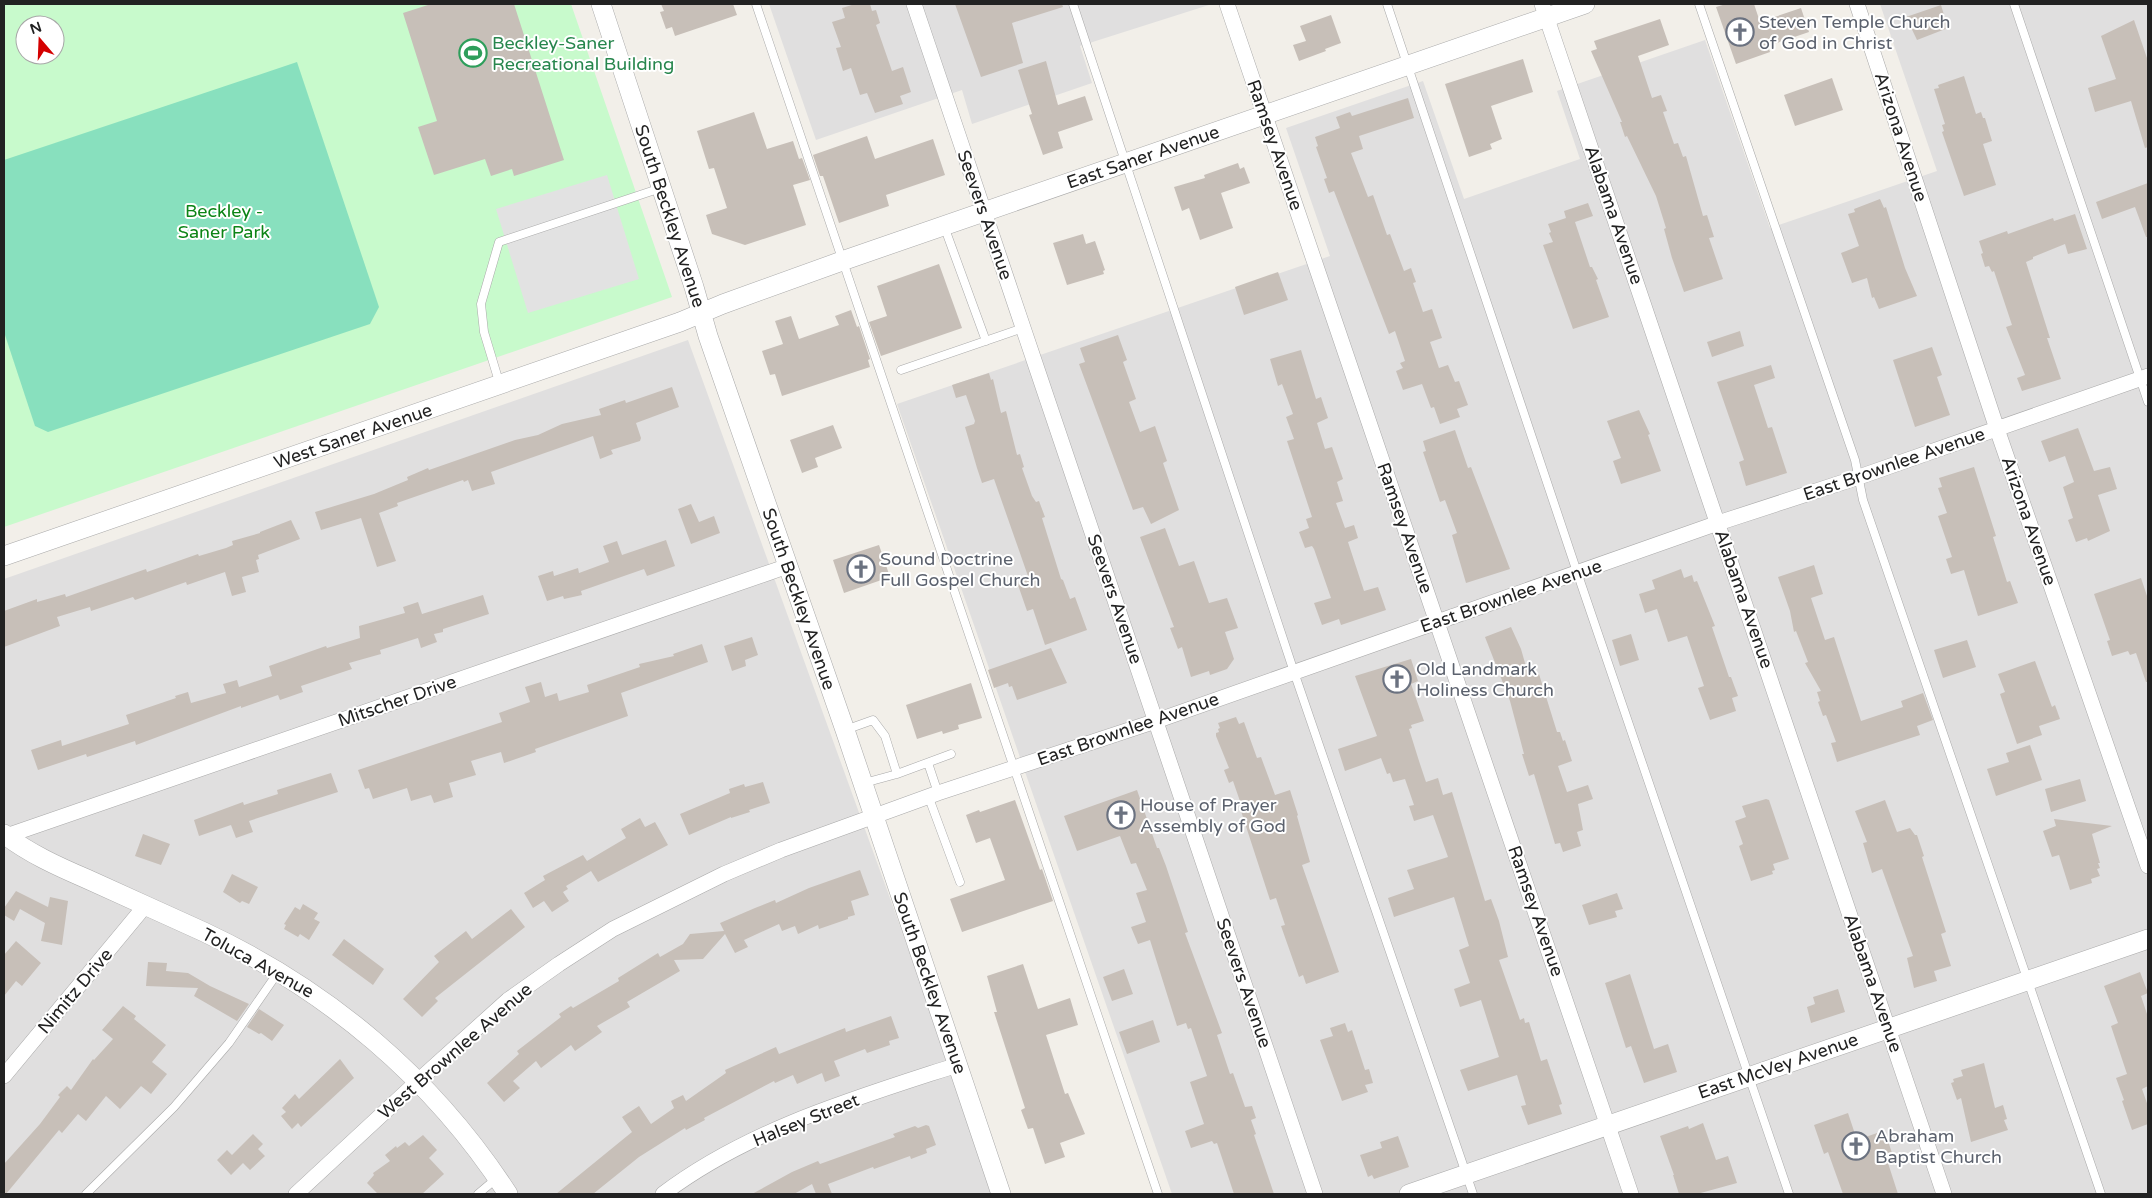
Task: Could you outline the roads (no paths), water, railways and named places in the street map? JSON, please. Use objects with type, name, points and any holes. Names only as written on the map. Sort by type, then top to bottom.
[{"type":"street","name":"South Beckley Avenue","points":[[601,4],[702,313],[1001,1194]]},
{"type":"street","name":"Seevers Avenue","points":[[914,4],[1315,1194]]},
{"type":"street","name":"Ramsey Avenue","points":[[1228,4],[1264,115],[1631,1194]]},
{"type":"street","name":"East Saner Avenue","points":[[702,313],[842,261],[1408,66],[1544,10],[1585,4]]},
{"type":"street","name":"Arizona Avenue","points":[[1857,4],[1997,429],[2148,866]]},
{"type":"street","name":"Alabama Avenue","points":[[1544,10],[1944,1194]]},
{"type":"street","name":"West Saner Avenue","points":[[4,556],[500,385],[702,313]]},
{"type":"street","name":"East Brownlee Avenue","points":[[874,817],[933,795],[1156,721],[1718,523],[1859,478],[2144,377]]},
{"type":"street","name":"Mitscher Drive","points":[[5,835],[788,566]]},
{"type":"street","name":"West Brownlee Avenue","points":[[296,1194],[418,1080],[508,1000],[612,929],[724,874],[781,850],[874,817]]},
{"type":"street","name":"Toluca Avenue","points":[[5,835],[57,866],[205,932],[279,971],[315,994],[368,1035],[418,1080],[452,1118],[508,1194]]},
{"type":"street","name":"Nimitz Drive","points":[[4,1076],[146,906]]},
{"type":"street","name":"East McVey Avenue","points":[[1408,1194],[1749,1077],[1888,1027],[2148,939]]},
{"type":"street","name":"Halsey Street","points":[[663,1194],[724,1155],[787,1124],[957,1064]]},
{"type":"lane","points":[[756,4],[1158,1194]]},
{"type":"lane","points":[[1074,4],[1294,672],[1472,1194]]},
{"type":"lane","points":[[1387,4],[1577,572],[1789,1194]]},
{"type":"lane","points":[[1699,4],[1852,450],[1863,500],[2101,1194]]},
{"type":"lane","points":[[2014,4],[2144,377],[2148,402]]},
{"type":"lane","points":[[500,385],[484,332],[481,304],[500,242],[662,188]]},
{"type":"lane","points":[[944,226],[986,341]]},
{"type":"lane","points":[[901,370],[1023,328]]},
{"type":"lane","points":[[845,730],[873,720],[885,736],[897,774]]},
{"type":"lane","points":[[862,784],[897,774],[951,754]]},
{"type":"lane","points":[[928,763],[933,795],[960,882]]},
{"type":"lane","points":[[86,1194],[180,1100],[228,1043],[279,971]]},
{"type":"lane","points":[[478,1194],[497,1178]]},
{"type":"place","name":"Steven Temple Church of God in Christ","points":[[1740,32]]},
{"type":"place","name":"Beckley-Saner Recreational Building","points":[[473,53]]},
{"type":"place","name":"Sound Doctrine Full Gospel Church","points":[[861,569]]},
{"type":"place","name":"Old Landmark Holiness Church","points":[[1397,679]]},
{"type":"place","name":"House of Prayer Assembly of God","points":[[1121,815]]},
{"type":"place","name":"Abraham Baptist Church","points":[[1856,1146]]},
{"type":"park label","name":"Beckley - Saner Park","points":[[224,221]]}]
